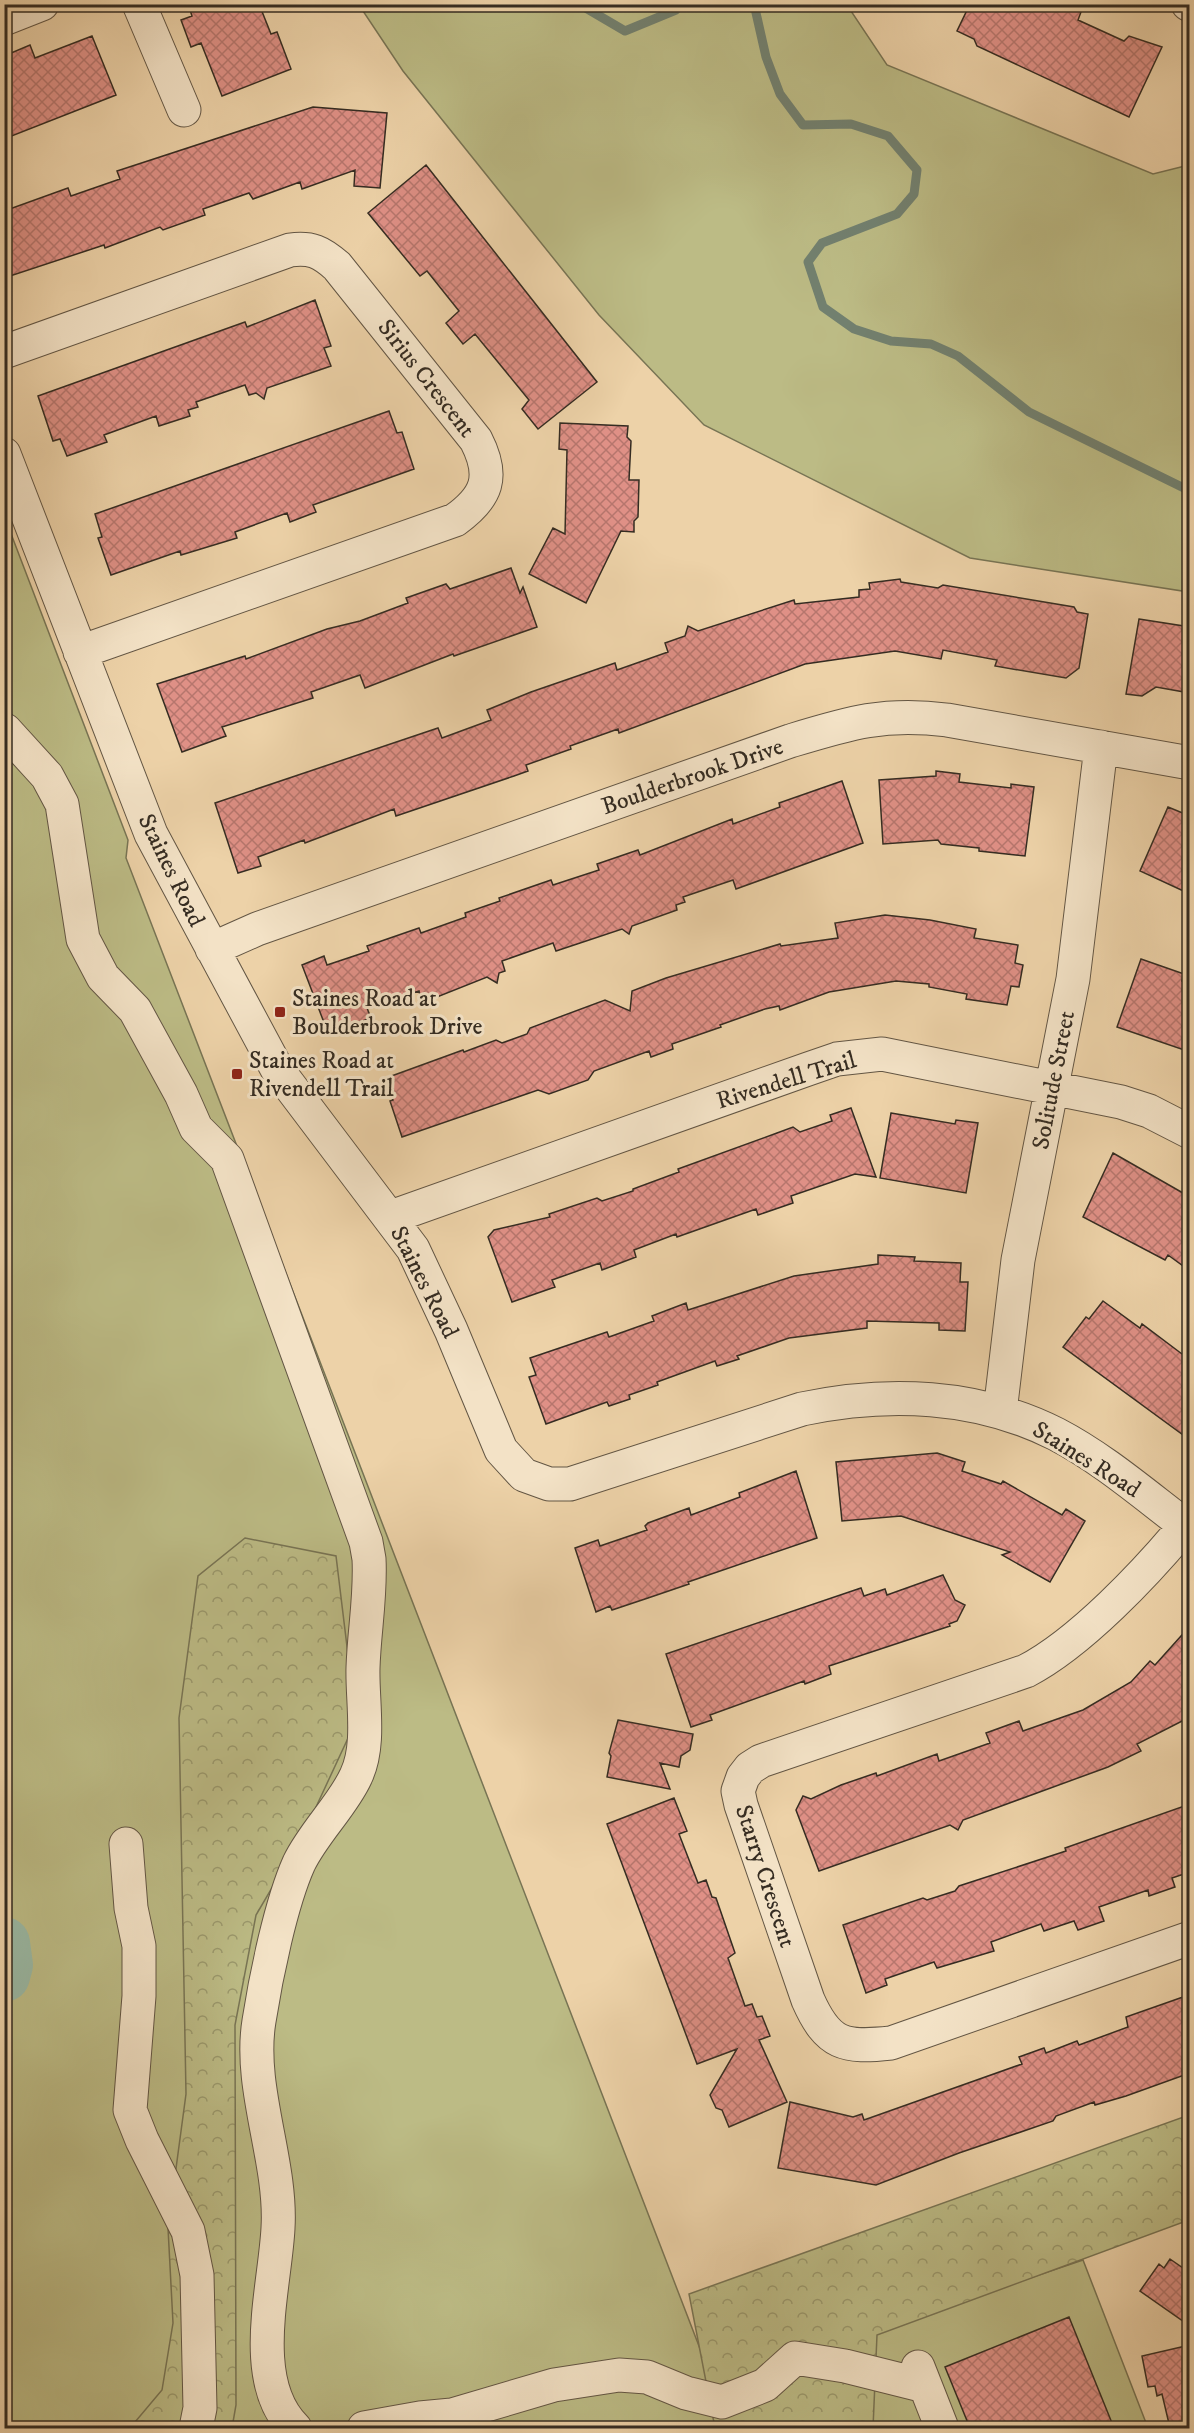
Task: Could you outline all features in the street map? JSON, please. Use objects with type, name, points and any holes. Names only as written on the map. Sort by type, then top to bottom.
[{"type":"street","points":[[4,19],[42,4]]},
{"type":"street","points":[[139,4],[184,110]]},
{"type":"street","name":"Sirius Crescent","points":[[4,352],[290,250],[306,248],[321,252],[337,266],[476,440],[483,454],[486,480],[483,492],[473,507],[454,520],[80,652]]},
{"type":"street","name":"Staines Road","points":[[4,454],[151,834],[277,1069],[413,1249],[452,1330],[494,1437],[516,1468],[539,1481],[570,1484],[759,1421],[839,1402],[883,1398],[969,1403],[1029,1421],[1058,1435],[1106,1465],[1187,1527]]},
{"type":"street","name":"Boulderbrook Drive","points":[[212,949],[268,925],[779,745],[880,717],[910,715],[1190,763]]},
{"type":"street","points":[[5,730],[47,776],[62,804],[83,939],[91,958],[104,977],[135,1010],[181,1094],[196,1128],[227,1159],[366,1542],[369,1559],[363,1667],[363,1741],[357,1775],[299,1863],[279,1925],[258,2023],[256,2065],[278,2225],[267,2350],[269,2384],[278,2406],[295,2428]]},
{"type":"street","name":"Solitude Street","points":[[1000,1412],[1018,1260],[1073,979],[1101,747]]},
{"type":"street","name":"Rivendell Trail","points":[[391,1217],[837,1059],[882,1054],[1121,1102],[1149,1111],[1190,1132]]},
{"type":"street","name":"Starry Crescent","points":[[1187,1527],[1154,1564],[1048,1659],[1026,1671],[761,1761],[750,1768],[743,1777],[738,1791],[747,1829],[808,2000],[817,2020],[828,2035],[843,2043],[862,2046],[891,2043],[1190,1938]]},
{"type":"street","points":[[126,1844],[131,1908],[139,1946],[139,1996],[130,2110],[142,2140],[188,2231],[197,2275],[200,2408],[195,2428]]},
{"type":"street","points":[[363,2428],[451,2422],[554,2385],[619,2375],[646,2377],[686,2393],[722,2402],[765,2385],[795,2358],[921,2377],[942,2428]]},
{"type":"green space","points":[[359,5],[847,5],[887,65],[1153,174],[1189,165],[1189,592],[970,558],[704,425],[599,315],[403,71]]},
{"type":"green space","points":[[5,518],[128,840],[126,858],[714,2385],[1083,2260],[1148,2428],[5,2428]]},
{"type":"green space","points":[[245,1538],[336,1556],[356,1721],[303,1835],[256,1915],[235,2025],[236,2405],[232,2428],[130,2428],[162,2390],[173,2323],[168,2228],[186,2094],[179,1718],[198,1576]]},
{"type":"green space","points":[[1189,2115],[1189,2220],[877,2335],[873,2428],[715,2428],[689,2294]]},
{"type":"building","points":[[188,4],[259,4],[271,34],[277,32],[291,69],[222,96],[201,43],[191,47],[181,20],[192,16]]},
{"type":"building","points":[[970,4],[1064,4],[1081,12],[1078,20],[1124,41],[1129,36],[1162,47],[1129,117],[977,46],[974,39],[957,31]]},
{"type":"building","points":[[92,36],[116,95],[4,139],[4,56],[30,45],[35,58]]},
{"type":"building","points":[[313,107],[387,113],[380,188],[354,186],[355,170],[302,189],[300,182],[253,199],[249,193],[203,209],[205,215],[163,230],[160,227],[105,248],[104,245],[4,278],[4,211],[68,188],[71,196],[120,179],[117,171]]},
{"type":"building","points":[[426,165],[597,382],[538,429],[522,409],[529,400],[475,334],[463,344],[446,323],[459,311],[427,271],[420,276],[368,213]]},
{"type":"building","points":[[315,300],[331,346],[324,348],[331,366],[267,388],[264,399],[256,393],[249,395],[245,385],[196,402],[198,407],[188,410],[190,416],[159,426],[156,416],[104,435],[107,442],[67,456],[60,439],[53,441],[38,396],[245,322],[247,327]]},
{"type":"building","points":[[389,411],[397,433],[402,432],[414,469],[313,505],[316,512],[290,522],[287,513],[235,532],[237,538],[181,555],[180,551],[111,575],[98,538],[102,537],[95,514]]},
{"type":"building","points":[[560,423],[628,426],[627,437],[631,441],[629,480],[639,480],[638,517],[634,521],[634,532],[621,531],[586,603],[529,574],[553,528],[565,534],[567,450],[559,449]]},
{"type":"building","points":[[511,568],[520,593],[523,587],[537,627],[454,656],[453,654],[365,688],[360,675],[311,692],[313,698],[222,727],[226,736],[182,752],[157,684],[245,656],[246,659],[327,629],[360,621],[408,603],[406,598],[446,584],[450,589]]},
{"type":"building","points":[[900,579],[901,582],[938,588],[943,585],[1074,607],[1077,612],[1088,614],[1079,668],[1066,678],[995,666],[997,660],[943,650],[941,659],[895,651],[805,664],[619,733],[618,729],[570,746],[571,749],[526,765],[528,771],[514,776],[396,816],[394,809],[305,843],[304,840],[258,857],[261,866],[238,873],[215,803],[438,728],[442,738],[491,720],[487,710],[531,692],[615,663],[617,670],[668,652],[665,643],[685,636],[688,626],[698,631],[794,600],[795,604],[859,597],[859,590],[870,589],[869,583]]},
{"type":"building","points":[[1139,619],[1190,627],[1190,693],[1156,687],[1142,696],[1126,694]]},
{"type":"building","points":[[936,771],[960,774],[959,782],[1011,788],[1011,784],[1034,787],[1025,856],[979,851],[979,848],[941,844],[938,840],[883,844],[879,780],[936,776]]},
{"type":"building","points":[[842,781],[863,843],[736,889],[733,880],[683,897],[685,902],[676,905],[677,910],[632,926],[629,934],[622,929],[556,951],[553,943],[502,961],[505,971],[499,973],[497,983],[487,977],[432,999],[420,995],[419,991],[367,1008],[371,1018],[328,1033],[302,965],[324,956],[327,965],[369,951],[367,946],[419,928],[421,933],[466,917],[465,913],[500,901],[499,898],[551,880],[553,885],[599,870],[597,864],[638,850],[640,855],[732,819],[733,824],[780,807],[779,803]]},
{"type":"building","points":[[1168,807],[1190,816],[1190,894],[1140,871]]},
{"type":"building","points":[[885,915],[930,920],[976,929],[974,938],[1018,945],[1015,963],[1023,965],[1019,987],[1011,986],[1007,1005],[966,999],[967,994],[929,987],[929,984],[896,981],[829,992],[780,1010],[779,1006],[765,1009],[720,1025],[721,1027],[672,1044],[673,1049],[651,1057],[649,1051],[594,1071],[588,1080],[549,1094],[538,1090],[402,1137],[390,1101],[393,1100],[386,1078],[496,1040],[502,1043],[527,1034],[530,1028],[605,1000],[630,1011],[632,991],[666,978],[780,944],[781,946],[838,938],[835,923]]},
{"type":"building","points":[[1141,959],[1184,974],[1182,981],[1190,984],[1190,1052],[1117,1027]]},
{"type":"building","points":[[851,1108],[876,1177],[855,1174],[791,1196],[793,1203],[758,1215],[756,1209],[677,1237],[676,1234],[634,1250],[636,1257],[602,1270],[600,1263],[552,1280],[555,1287],[512,1302],[488,1237],[494,1230],[550,1217],[549,1214],[597,1198],[602,1201],[633,1191],[633,1189],[679,1172],[678,1169],[793,1127],[800,1132],[832,1121],[830,1115]]},
{"type":"building","points":[[891,1113],[955,1124],[956,1120],[978,1123],[966,1193],[880,1178]]},
{"type":"building","points":[[1113,1153],[1190,1197],[1190,1271],[1168,1255],[1165,1260],[1083,1217]]},
{"type":"building","points":[[878,1255],[915,1257],[914,1261],[961,1263],[960,1282],[968,1282],[965,1331],[939,1330],[939,1323],[867,1321],[867,1328],[789,1338],[737,1356],[739,1359],[717,1366],[715,1361],[657,1382],[658,1385],[629,1395],[630,1399],[609,1406],[607,1402],[546,1424],[529,1377],[536,1375],[530,1358],[607,1332],[609,1337],[654,1321],[652,1316],[686,1303],[688,1310],[794,1276],[878,1264]]},
{"type":"building","points":[[1103,1301],[1140,1328],[1142,1324],[1190,1360],[1190,1440],[1063,1347],[1086,1317],[1089,1319]]},
{"type":"building","points":[[937,1453],[965,1462],[962,1471],[1001,1484],[1003,1481],[1062,1515],[1066,1509],[1085,1521],[1050,1582],[1002,1555],[1010,1552],[901,1516],[842,1521],[836,1462]]},
{"type":"building","points":[[796,1471],[817,1538],[648,1598],[612,1610],[610,1606],[596,1612],[575,1548],[598,1540],[600,1546],[647,1530],[645,1526],[648,1523],[689,1508],[691,1515],[740,1497],[739,1493]]},
{"type":"building","points":[[943,1575],[955,1600],[965,1605],[957,1621],[949,1624],[950,1626],[829,1666],[831,1674],[805,1684],[804,1681],[710,1715],[712,1720],[691,1727],[666,1654],[861,1588],[864,1596],[885,1589],[887,1595]]},
{"type":"building","points":[[1190,1626],[1190,1717],[1137,1744],[1141,1751],[1108,1767],[963,1820],[958,1830],[950,1825],[819,1871],[796,1810],[803,1796],[811,1799],[841,1785],[876,1773],[877,1776],[937,1754],[939,1761],[990,1743],[986,1733],[1019,1721],[1023,1731],[1083,1710],[1131,1682],[1150,1661],[1155,1665]]},
{"type":"building","points":[[618,1720],[693,1734],[690,1750],[681,1756],[679,1767],[660,1763],[670,1789],[607,1777],[611,1756],[609,1753]]},
{"type":"building","points":[[674,1798],[687,1831],[679,1834],[698,1883],[706,1880],[712,1897],[716,1898],[735,1953],[728,1958],[745,2006],[752,2004],[757,2017],[762,2016],[770,2036],[759,2040],[787,2102],[729,2127],[722,2110],[716,2108],[710,2095],[737,2049],[697,2064],[607,1824]]},
{"type":"building","points":[[1190,1804],[1190,1872],[1172,1878],[1175,1887],[1149,1896],[1148,1890],[1099,1907],[1104,1921],[1078,1930],[1074,1921],[1044,1931],[1041,1924],[991,1942],[994,1951],[937,1968],[934,1962],[885,1979],[887,1985],[866,1993],[843,1925],[923,1898],[927,1900],[955,1891],[959,1886],[1066,1851],[1065,1848]]},
{"type":"building","points":[[1183,1997],[1190,2015],[1190,2073],[1126,2096],[1095,2105],[1094,2102],[1056,2116],[1053,2121],[959,2153],[876,2185],[778,2168],[790,2102],[853,2117],[862,2114],[864,2120],[1022,2064],[1019,2057],[1044,2048],[1046,2053],[1077,2041],[1079,2045],[1128,2027],[1126,2017]]},
{"type":"building","points":[[1170,2259],[1190,2273],[1190,2326],[1140,2291],[1159,2264],[1164,2268]]},
{"type":"building","points":[[1069,2317],[1114,2428],[970,2428],[945,2367]]},
{"type":"building","points":[[1190,2345],[1190,2428],[1170,2428],[1162,2394],[1157,2396],[1155,2386],[1148,2387],[1142,2356]]},
{"type":"waterway","points":[[579,4],[625,31],[676,10],[679,4]]},
{"type":"waterway","points":[[754,4],[766,57],[780,94],[803,125],[851,124],[888,136],[917,170],[914,194],[897,214],[822,243],[808,262],[823,307],[854,329],[891,341],[931,344],[958,356],[1029,412],[1190,491]]},
{"type":"waterway","points":[[4,1943],[7,1965],[4,1976]]},
{"type":"place","name":"Staines Road at Boulderbrook Drive","points":[[280,1012]]},
{"type":"place","name":"Staines Road at Rivendell Trail","points":[[237,1074]]}]
